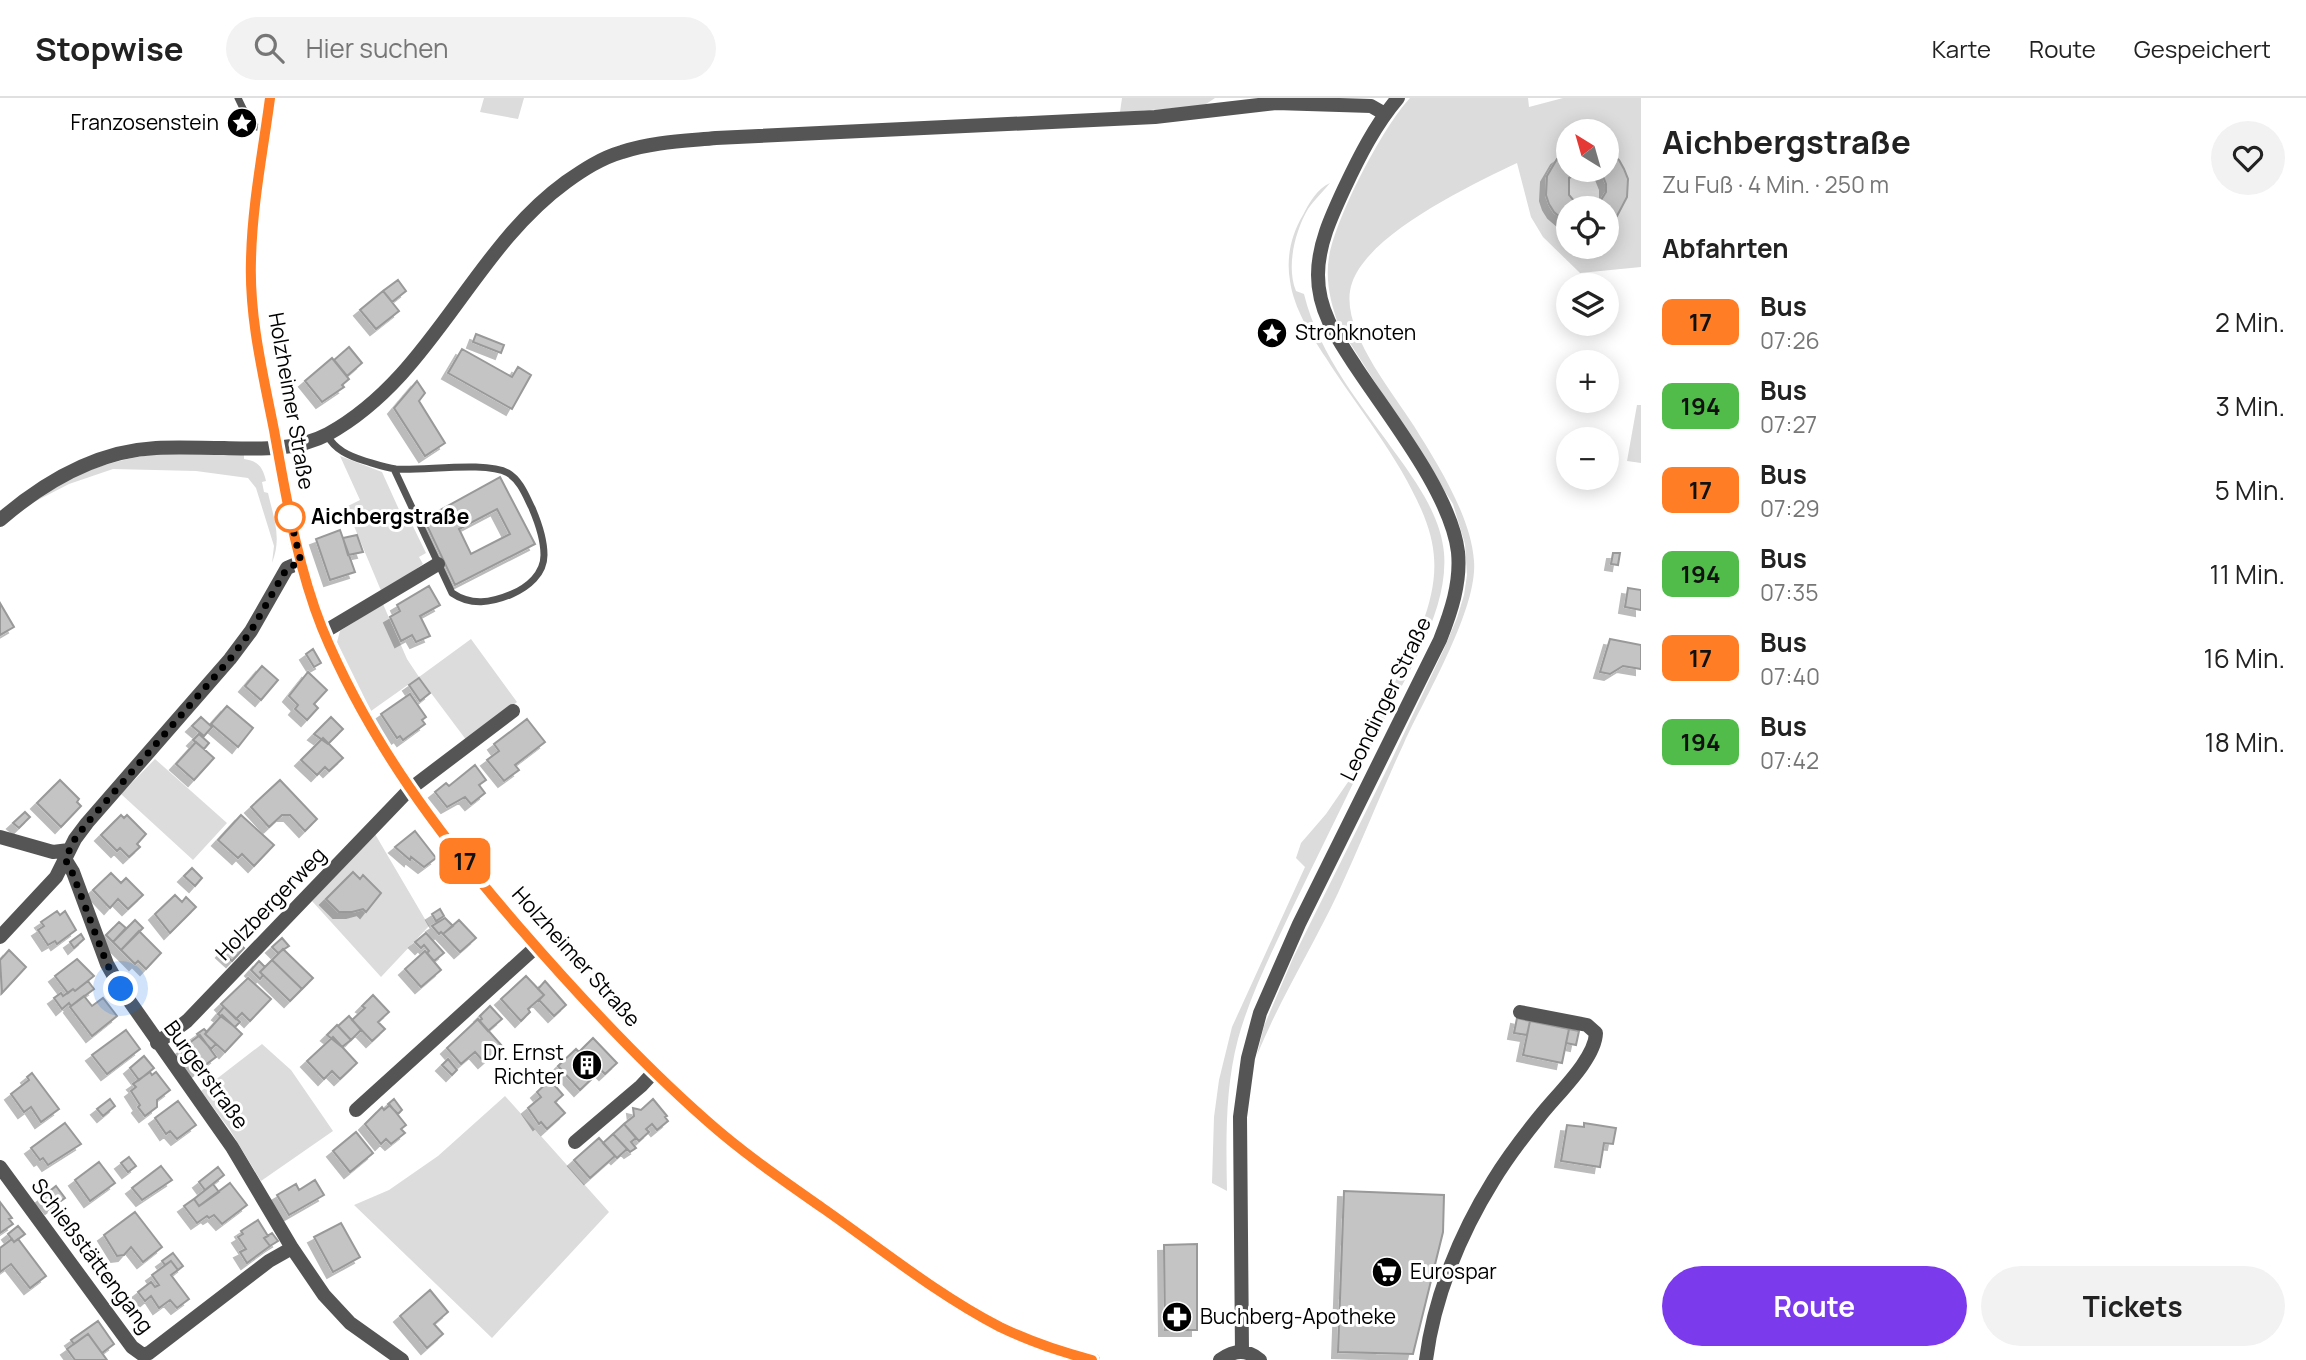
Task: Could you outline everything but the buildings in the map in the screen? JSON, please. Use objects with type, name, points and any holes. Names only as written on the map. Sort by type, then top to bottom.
[{"type":"street","name":"Holzheimer Straße","points":[[270,98],[251,258],[252,298],[259,351],[301,562],[324,632],[377,739],[410,789],[486,888],[536,947],[590,1007],[709,1123],[771,1172],[960,1303],[1000,1327],[1089,1360]]},
{"type":"street","name":"Leondinger Straße","points":[[1242,1352],[1240,1117],[1243,1086],[1260,1013],[1299,924],[1440,640],[1450,614],[1458,572],[1456,538],[1438,493],[1335,335],[1322,304],[1318,276],[1322,242],[1357,160],[1398,98]]},
{"type":"street","points":[[0,520],[56,478],[88,463],[121,454],[154,448],[277,448],[302,444],[326,435],[361,412],[389,388],[420,352],[510,233],[545,197],[589,166],[621,152],[656,144],[716,138],[1155,117],[1234,103],[1347,104],[1371,106],[1385,114]]},
{"type":"street","points":[[0,937],[56,877],[87,823],[230,659],[251,631],[287,568],[301,562]]},
{"type":"street","points":[[324,632],[438,564]]},
{"type":"street","name":"Holzbergerweg","points":[[157,1043],[187,1021],[410,789],[513,711]]},
{"type":"street","points":[[0,837],[67,855]]},
{"type":"street","name":"Burgerstraße","points":[[67,855],[107,964],[131,1006],[232,1147],[292,1248],[324,1295],[339,1312],[402,1360]]},
{"type":"street","points":[[356,1110],[536,947]]},
{"type":"street","points":[[1426,1360],[1428,1341],[1440,1296],[1457,1251],[1474,1217],[1520,1141],[1580,1066],[1596,1041],[1596,1033],[1587,1025],[1520,1012]]},
{"type":"street","points":[[575,1142],[654,1072]]},
{"type":"street","name":"Schießstättengang","points":[[0,1167],[132,1347],[143,1355],[269,1261],[292,1248]]},
{"type":"street","points":[[1220,1360],[1227,1355],[1242,1352],[1250,1353],[1260,1360]]},
{"type":"lane","points":[[238,98],[251,125],[266,130]]},
{"type":"lane","points":[[326,435],[333,447],[356,458],[394,469],[498,469],[516,480],[540,530],[544,557],[541,570],[528,585],[503,598],[469,602],[452,593],[394,469]]},
{"type":"shaded area","points":[[484,98],[524,98],[518,119],[480,112]]},
{"type":"shaded area","points":[[1122,98],[1215,98],[1195,107],[1120,112]]},
{"type":"shaded area","points":[[1410,98],[1528,98],[1529,107],[1563,98],[1641,98],[1641,267],[1580,273],[1566,259],[1619,259],[1619,196],[1556,196],[1556,250],[1543,237],[1531,217],[1517,163],[1449,197],[1400,229],[1378,246],[1362,264],[1352,283],[1349,300],[1359,338],[1369,358],[1433,456],[1460,508],[1472,544],[1473,581],[1468,603],[1448,653],[1404,743],[1338,893],[1257,1055],[1264,1026],[1293,958],[1444,649],[1457,618],[1467,575],[1465,544],[1453,504],[1339,326],[1331,301],[1328,266],[1333,240],[1350,197],[1387,130]]},
{"type":"shaded area","points":[[1330,183],[1308,209],[1299,228],[1293,249],[1293,281],[1296,291],[1304,294],[1320,339],[1331,360],[1428,503],[1442,540],[1444,575],[1423,644],[1291,911],[1249,1006],[1238,1039],[1231,1076],[1227,1191],[1212,1183],[1214,1117],[1219,1080],[1232,1027],[1305,867],[1296,858],[1301,843],[1326,814],[1348,782],[1422,625],[1433,584],[1432,544],[1415,495],[1392,455],[1315,340],[1299,312],[1292,291],[1289,264],[1295,231],[1314,197]]},
{"type":"shaded area","points":[[1637,405],[1641,405],[1641,463],[1627,461]]},
{"type":"shaded area","points":[[159,454],[244,455],[244,459],[260,466],[266,481],[262,482],[264,492],[268,493],[276,528],[275,554],[272,563],[274,546],[256,488],[248,478],[196,471],[113,469],[69,484],[34,502],[77,475],[109,464]]},
{"type":"shaded area","points":[[340,456],[382,472],[401,514],[406,512],[426,553],[419,557],[423,564],[382,593],[346,507],[360,500]]},
{"type":"shaded area","points":[[383,604],[407,659],[419,677],[371,711],[337,642],[340,631]]},
{"type":"shaded area","points":[[471,639],[517,702],[467,741],[419,677]]},
{"type":"shaded area","points":[[155,759],[227,823],[193,860],[121,794]]},
{"type":"shaded area","points":[[375,834],[429,926],[381,977],[312,901]]},
{"type":"shaded area","points":[[262,1044],[291,1070],[333,1131],[261,1181],[230,1130],[201,1091]]},
{"type":"shaded area","points":[[505,1096],[609,1212],[492,1338],[354,1205],[389,1190],[438,1156]]},
{"type":"bus line","name":"17","points":[[270,98],[251,258],[252,298],[264,381],[290,517],[310,594],[345,676],[391,762],[486,888],[536,947],[621,1039],[709,1123],[771,1172],[971,1310],[1000,1327],[1031,1340],[1092,1360]]},
{"type":"place","name":"Franzosenstein","points":[[242,123]]},
{"type":"place","name":"Strohknoten","points":[[1272,333]]},
{"type":"place","name":"Aichbergstraße","points":[[290,517]]},
{"type":"place","name":"Dr. Ernst Richter","points":[[587,1065]]},
{"type":"place","name":"Eurospar","points":[[1387,1272]]},
{"type":"place","name":"Buchberg-Apotheke","points":[[1177,1317]]},
{"type":"route","points":[[121,989],[107,964],[65,859],[87,823],[230,659],[251,631],[287,568],[301,562],[290,517]]}]
